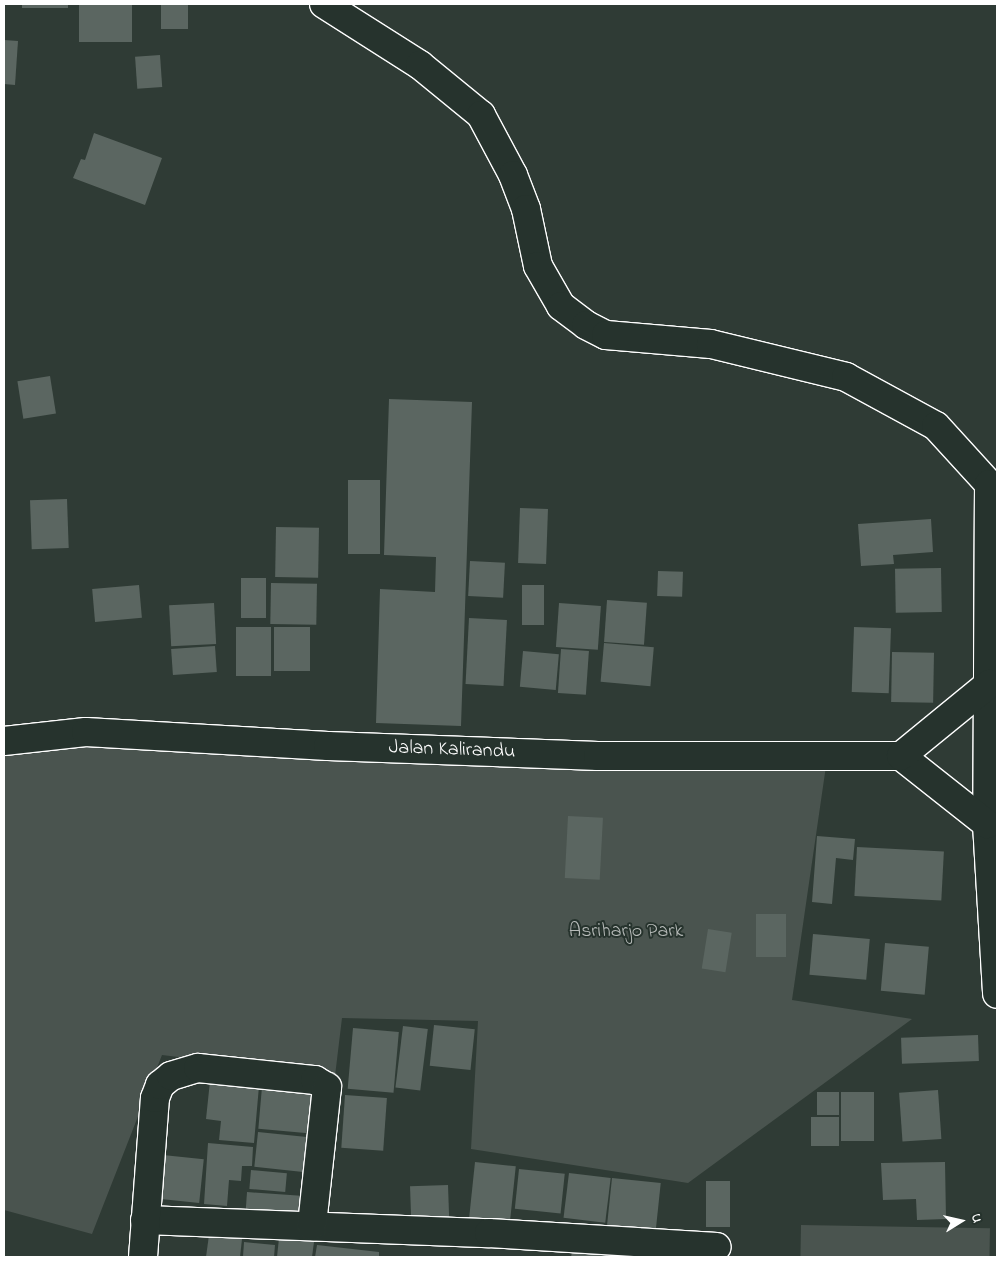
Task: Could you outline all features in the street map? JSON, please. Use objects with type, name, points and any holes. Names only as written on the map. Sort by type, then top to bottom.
[{"type":"street","points":[[324,4],[420,65],[481,115],[513,175],[526,209],[538,266],[561,306],[586,325],[606,335],[711,344],[846,376],[936,426],[993,484],[987,824],[997,980]]},
{"type":"street","points":[[987,824],[901,756],[988,684]]},
{"type":"street","name":"Jalan Kalirandu","points":[[4,741],[86,732],[328,746],[589,755],[901,756]]},
{"type":"street","points":[[143,1257],[155,1098],[160,1085],[171,1076],[198,1068],[315,1080],[326,1087],[312,1226]]},
{"type":"street","points":[[145,1220],[312,1226],[487,1245],[717,1247]]},
{"type":"green space","name":"Asriharjo Park","points":[[86,735],[826,766],[792,1000],[912,1019],[688,1183],[471,1149],[478,1021],[342,1018],[335,1076],[162,1055],[92,1234],[4,1210],[4,750]]},
{"type":"green space","points":[[801,1225],[990,1228],[989,1257],[800,1257]]},
{"type":"building","points":[[22,4],[68,4],[68,8],[22,8]]},
{"type":"building","points":[[79,4],[132,4],[132,42],[79,42]]},
{"type":"building","points":[[161,4],[188,4],[188,29],[161,29]]},
{"type":"building","points":[[4,40],[18,41],[15,85],[4,84]]},
{"type":"building","points":[[160,55],[162,87],[137,89],[135,57]]},
{"type":"building","points":[[94,133],[162,158],[145,205],[73,178],[81,159],[85,160]]},
{"type":"building","points":[[50,376],[56,414],[23,419],[17,381]]},
{"type":"building","points":[[389,399],[472,402],[461,726],[376,723],[380,589],[435,592],[436,557],[384,555]]},
{"type":"building","points":[[348,480],[380,480],[380,554],[348,554]]},
{"type":"building","points":[[67,499],[69,548],[32,549],[30,500]]},
{"type":"building","points":[[520,508],[548,509],[546,564],[518,563]]},
{"type":"building","points":[[931,519],[933,552],[893,555],[894,564],[861,566],[858,524]]},
{"type":"building","points":[[276,527],[319,528],[318,578],[275,577]]},
{"type":"building","points":[[470,561],[505,563],[503,598],[468,596]]},
{"type":"building","points":[[941,568],[942,612],[896,613],[895,569]]},
{"type":"building","points":[[658,571],[683,572],[682,597],[657,596]]},
{"type":"building","points":[[241,578],[266,578],[266,618],[241,618]]},
{"type":"building","points":[[271,583],[317,584],[316,625],[270,624]]},
{"type":"building","points":[[139,585],[142,618],[95,622],[92,589]]},
{"type":"building","points":[[522,585],[544,585],[544,625],[522,625]]},
{"type":"building","points":[[607,600],[647,603],[644,645],[604,642]]},
{"type":"building","points":[[214,603],[216,644],[171,646],[169,605]]},
{"type":"building","points":[[559,603],[601,606],[598,650],[556,647]]},
{"type":"building","points":[[469,618],[507,620],[503,686],[466,684]]},
{"type":"building","points":[[236,627],[271,627],[271,676],[236,676]]},
{"type":"building","points":[[274,627],[310,627],[310,671],[274,671]]},
{"type":"building","points":[[854,627],[891,628],[889,693],[852,692]]},
{"type":"building","points":[[604,643],[654,647],[650,686],[601,682]]},
{"type":"building","points":[[215,646],[217,672],[173,675],[171,649]]},
{"type":"building","points":[[561,649],[589,651],[586,695],[558,693]]},
{"type":"building","points":[[523,651],[559,654],[556,690],[520,687]]},
{"type":"building","points":[[892,652],[934,653],[933,703],[891,702]]},
{"type":"building","points":[[568,816],[603,818],[600,880],[565,878]]},
{"type":"building","points":[[817,836],[855,839],[853,860],[836,858],[832,904],[812,902]]},
{"type":"building","points":[[857,847],[944,852],[941,900],[854,896]]},
{"type":"building","points":[[756,914],[786,914],[786,957],[756,957]]},
{"type":"building","points":[[708,929],[732,933],[725,972],[702,969]]},
{"type":"building","points":[[813,934],[870,939],[866,980],[809,975]]},
{"type":"building","points":[[885,943],[929,947],[925,995],[881,991]]},
{"type":"building","points":[[434,1025],[475,1029],[470,1070],[430,1066]]},
{"type":"building","points":[[403,1026],[428,1029],[420,1091],[395,1088]]},
{"type":"building","points":[[353,1028],[399,1032],[394,1093],[348,1089]]},
{"type":"building","points":[[978,1035],[979,1061],[902,1064],[901,1038]]},
{"type":"building","points":[[210,1081],[259,1086],[254,1143],[219,1140],[221,1121],[206,1119]]},
{"type":"building","points":[[262,1087],[312,1091],[308,1133],[258,1129]]},
{"type":"building","points":[[938,1090],[941,1139],[903,1142],[899,1093]]},
{"type":"building","points":[[817,1092],[839,1092],[839,1115],[817,1115]]},
{"type":"building","points":[[841,1092],[874,1092],[874,1141],[841,1141]]},
{"type":"building","points":[[345,1095],[387,1098],[383,1151],[341,1148]]},
{"type":"building","points":[[811,1117],[839,1117],[839,1146],[811,1146]]},
{"type":"building","points":[[258,1132],[307,1137],[303,1172],[254,1167]]},
{"type":"building","points":[[208,1143],[253,1147],[252,1166],[242,1166],[241,1181],[229,1180],[227,1206],[204,1204]]},
{"type":"building","points":[[163,1155],[204,1159],[199,1203],[158,1199]]},
{"type":"building","points":[[475,1162],[516,1166],[509,1227],[469,1223]]},
{"type":"building","points":[[945,1162],[946,1219],[917,1220],[916,1199],[883,1200],[881,1163]]},
{"type":"building","points":[[519,1169],[565,1174],[561,1214],[515,1209]]},
{"type":"building","points":[[251,1170],[287,1173],[285,1192],[249,1189]]},
{"type":"building","points":[[569,1173],[611,1178],[605,1223],[564,1218]]},
{"type":"building","points":[[612,1178],[661,1183],[656,1230],[607,1225]]},
{"type":"building","points":[[706,1181],[730,1181],[730,1227],[706,1227]]},
{"type":"building","points":[[448,1185],[449,1220],[411,1221],[410,1186]]},
{"type":"building","points":[[247,1192],[301,1196],[299,1217],[246,1213]]},
{"type":"building","points":[[209,1235],[242,1239],[240,1257],[206,1257]]},
{"type":"building","points":[[279,1238],[314,1242],[312,1257],[277,1257]]},
{"type":"building","points":[[244,1242],[275,1245],[274,1257],[243,1257]]},
{"type":"building","points":[[317,1245],[379,1252],[379,1257],[315,1257]]},
{"type":"building","points":[[572,1252],[607,1254],[607,1257],[571,1257]]},
{"type":"building","points":[[611,1252],[659,1254],[659,1257],[611,1257]]}]
